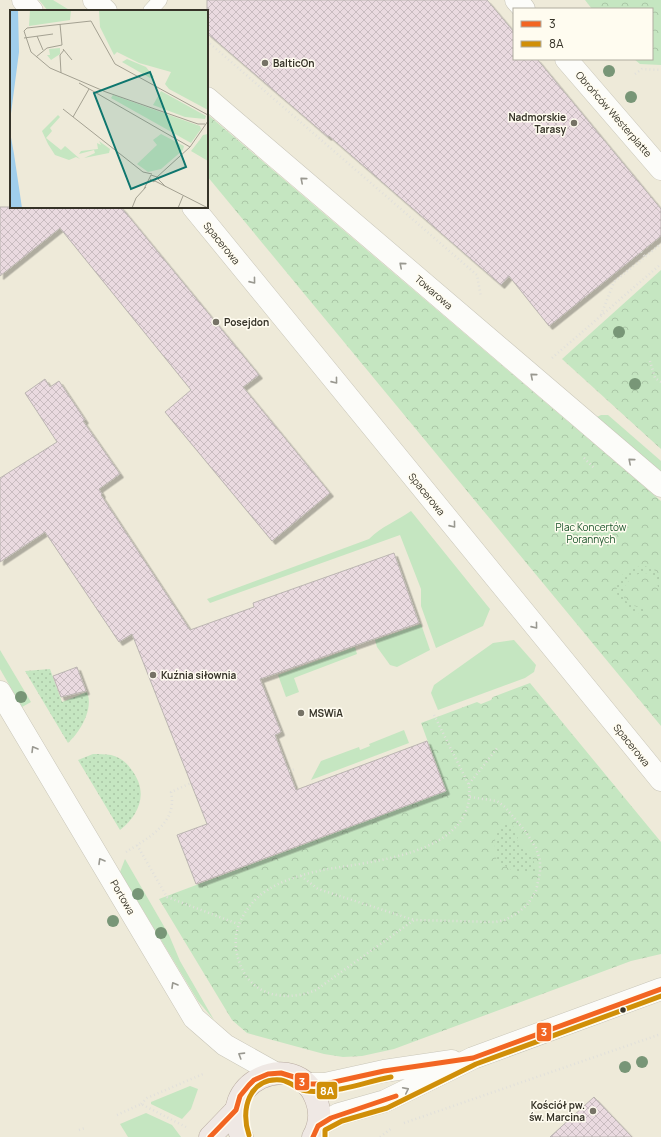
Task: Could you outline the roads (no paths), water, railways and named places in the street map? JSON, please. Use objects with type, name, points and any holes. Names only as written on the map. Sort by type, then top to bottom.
[{"type":"main road","points":[[242,1137],[237,1126],[236,1110],[240,1096],[249,1085],[261,1077],[275,1073],[294,1077],[306,1084],[318,1102],[320,1115],[317,1133]]},
{"type":"main road","points":[[200,1134],[236,1110]]},
{"type":"street","points":[[23,0],[31,10]]},
{"type":"street","points":[[94,0],[105,10]]},
{"type":"street","points":[[516,0],[523,8]]},
{"type":"street","name":"Obrońców Westerplatte","points":[[567,60],[661,169]]},
{"type":"street","name":"Towarowa","points":[[208,99],[661,486]]},
{"type":"street","name":"Spacerowa","points":[[194,208],[661,780]]},
{"type":"street","name":"Portowa","points":[[0,692],[194,1018],[226,1045],[275,1073]]},
{"type":"street","points":[[317,1133],[339,1114],[385,1101],[473,1058],[661,989]]},
{"type":"street","points":[[306,1084],[325,1084],[350,1080],[384,1071],[473,1058]]},
{"type":"lane","points":[[151,10],[160,0]]},
{"type":"place","name":"BalticOn","points":[[265,63]]},
{"type":"place","name":"Nadmorskie Tarasy","points":[[574,123]]},
{"type":"place","name":"Posejdon","points":[[216,322]]},
{"type":"place","name":"Kuźnia siłownia","points":[[153,675]]},
{"type":"place","name":"MSWiA","points":[[301,713]]},
{"type":"place","name":"Kościół pw. św. Marcina","points":[[593,1111]]},
{"type":"park label","name":"Plac Koncertów Porannych","points":[[591,532]]}]
